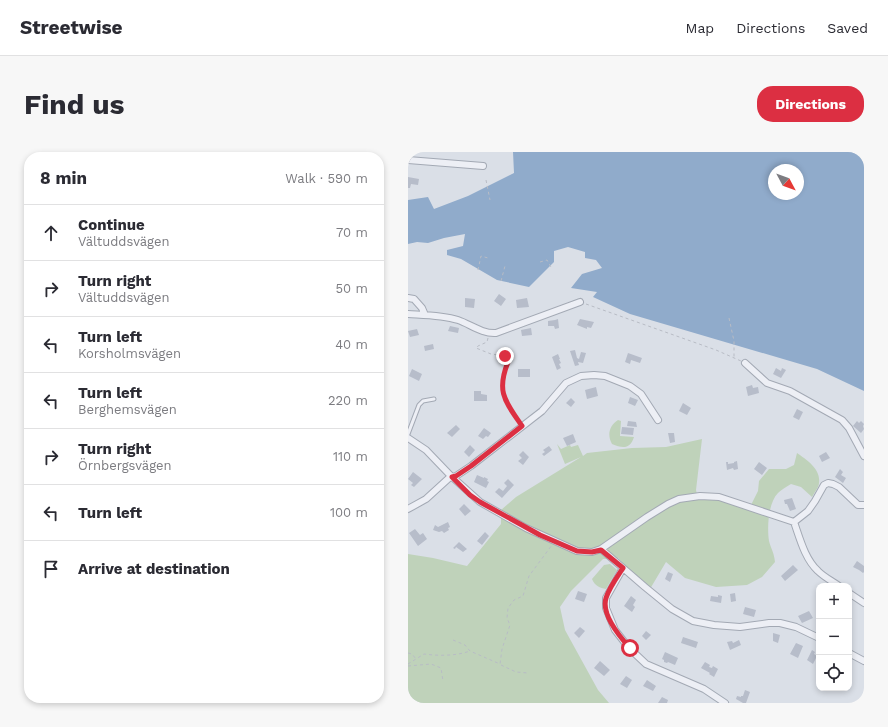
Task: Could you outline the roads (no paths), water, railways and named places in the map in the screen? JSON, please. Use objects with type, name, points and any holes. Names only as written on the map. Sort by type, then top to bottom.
[{"type":"street","points":[[408,160],[483,166]]},
{"type":"street","points":[[408,298],[414,298],[422,308],[425,315]]},
{"type":"street","points":[[408,314],[458,320],[486,332],[496,333],[580,302]]},
{"type":"street","points":[[745,363],[767,382],[790,391],[842,420],[849,428],[864,456]]},
{"type":"street","points":[[408,508],[426,499],[444,482],[471,466],[542,411],[566,383],[581,376],[594,375],[611,378],[630,386],[641,394],[658,420]]},
{"type":"street","points":[[408,438],[426,450],[470,495],[480,502],[526,528],[577,551],[592,552],[601,550],[668,504],[679,499],[700,496],[719,497],[794,522]]},
{"type":"street","points":[[794,522],[808,511],[824,485],[828,483],[839,487],[857,504],[861,506],[864,505]]},
{"type":"street","points":[[794,522],[803,547],[811,563],[818,571],[835,583]]},
{"type":"street","points":[[601,550],[650,592],[693,621],[714,626],[740,627],[780,623],[796,627],[816,637]]},
{"type":"street","points":[[623,568],[606,598],[606,608],[615,630],[646,664],[704,689],[724,703]]},
{"type":"street","points":[[852,595],[864,603]]},
{"type":"street","points":[[852,655],[864,661]]},
{"type":"lane","points":[[408,434],[419,405],[423,401],[434,399]]},
{"type":"water","points":[[513,152],[864,152],[864,391],[817,369],[630,314],[593,297],[597,292],[571,288],[582,274],[602,268],[596,260],[585,258],[585,252],[568,247],[554,251],[554,262],[529,287],[497,280],[461,259],[447,255],[447,250],[463,246],[465,234],[428,243],[417,242],[408,244],[408,200],[428,197],[434,209],[468,196],[514,173]]}]
